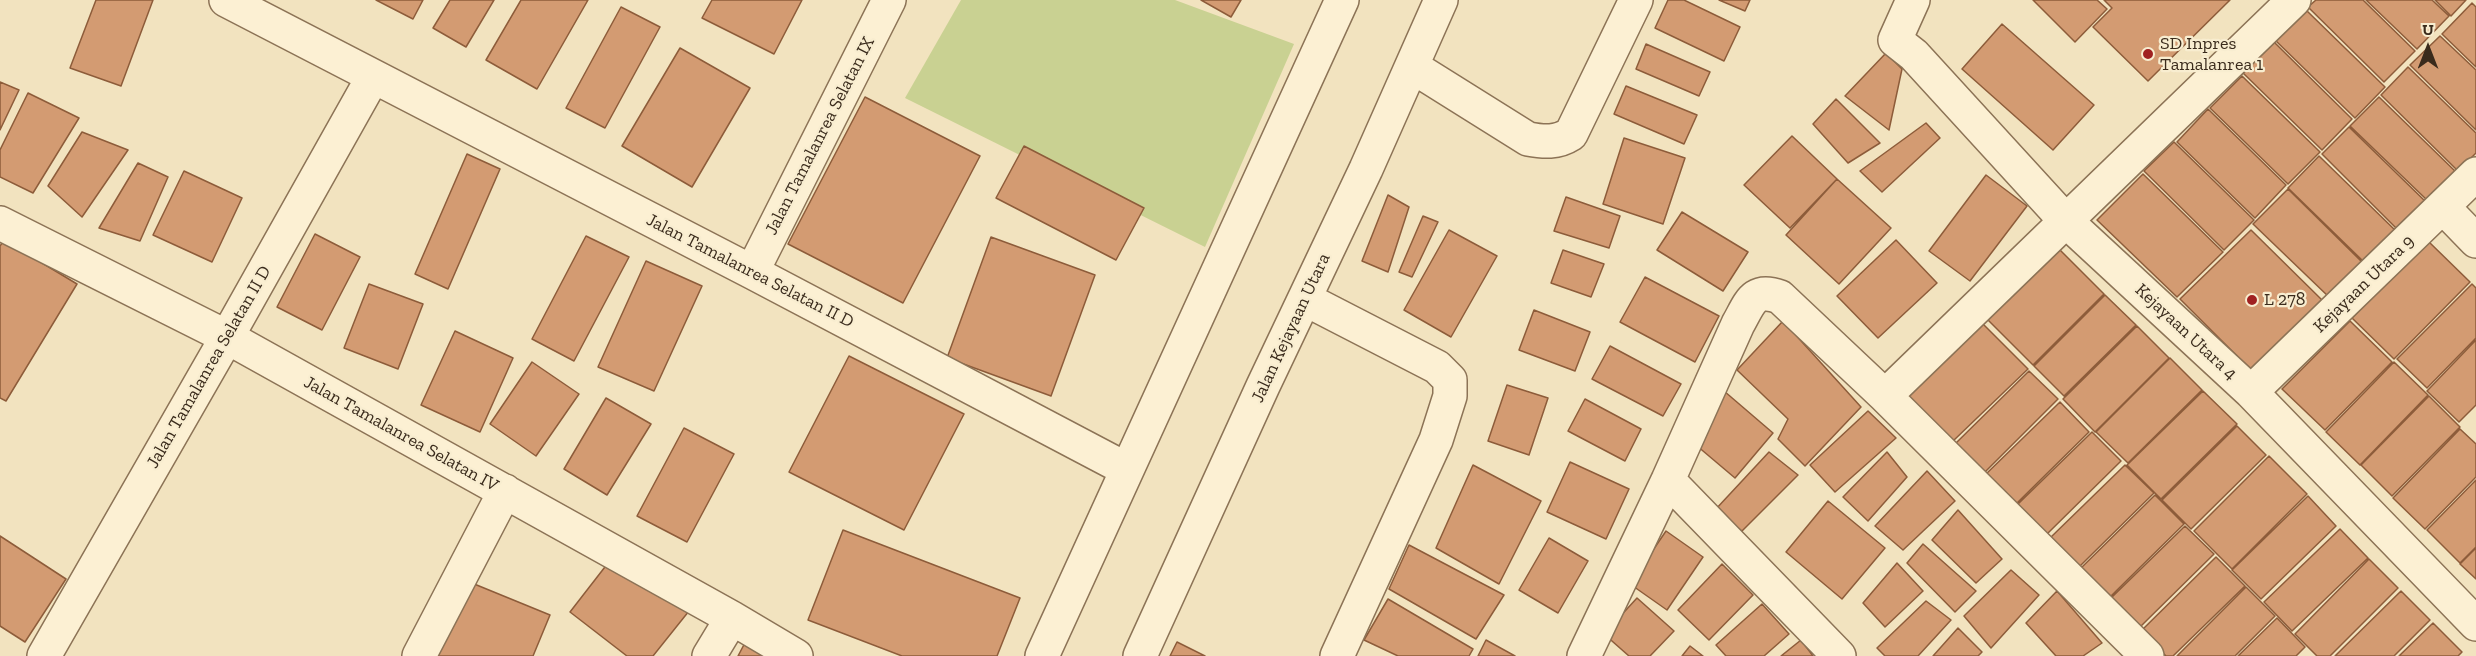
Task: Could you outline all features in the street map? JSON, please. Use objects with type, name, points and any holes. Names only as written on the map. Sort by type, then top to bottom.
[{"type":"street","name":"Jalan Tamalanrea Selatan II D","points":[[226,0],[752,272],[1126,469]]},
{"type":"street","points":[[1042,656],[1342,0]]},
{"type":"street","name":"Jalan Kejayaan Utara","points":[[1140,656],[1442,0]]},
{"type":"street","points":[[1413,67],[1528,139],[1543,142],[1562,140],[1571,134],[1636,0]]},
{"type":"street","name":"Kejayaan Utara 4","points":[[1913,0],[1895,40],[1919,61],[2065,220],[2251,392],[2476,624]]},
{"type":"street","points":[[1885,396],[2294,0]]},
{"type":"street","name":"Jalan Tamalanrea Selatan IX","points":[[752,272],[882,2]]},
{"type":"street","name":"Jalan Tamalanrea Selatan II D","points":[[44,656],[373,76]]},
{"type":"street","name":"Kejayaan Utara 9","points":[[2251,392],[2476,174]]},
{"type":"street","points":[[2444,207],[2476,241]]},
{"type":"street","name":"Jalan Tamalanrea Selatan IV","points":[[0,223],[227,337],[732,618],[796,656]]},
{"type":"street","points":[[1584,656],[1668,480],[1738,324],[1751,302],[1760,293],[1767,292],[1780,297],[1885,396],[2134,652]]},
{"type":"street","points":[[1305,299],[1437,367],[1450,380],[1450,396],[1436,440],[1337,656]]},
{"type":"street","points":[[1668,480],[1839,656]]},
{"type":"street","points":[[419,656],[505,491]]},
{"type":"street","points":[[709,656],[732,618]]},
{"type":"green space","points":[[961,0],[1175,0],[1294,44],[1205,247],[905,98]]},
{"type":"building","points":[[96,0],[153,0],[121,86],[70,68]]},
{"type":"building","points":[[376,0],[423,0],[413,19]]},
{"type":"building","points":[[450,0],[494,0],[466,47],[433,28]]},
{"type":"building","points":[[521,0],[588,0],[537,89],[486,60]]},
{"type":"building","points":[[712,0],[802,0],[774,54],[702,18]]},
{"type":"building","points":[[1201,0],[1241,0],[1231,17]]},
{"type":"building","points":[[1668,0],[1684,0],[1740,27],[1724,61],[1655,28]]},
{"type":"building","points":[[1719,0],[1750,0],[1745,11]]},
{"type":"building","points":[[2033,0],[2097,0],[2107,9],[2075,42]]},
{"type":"building","name":"SD Inpres Tamalanrea 1","points":[[2104,0],[2230,0],[2148,81],[2093,27],[2112,8]]},
{"type":"building","points":[[2316,0],[2363,0],[2415,51],[2384,82],[2308,7]]},
{"type":"building","points":[[2366,0],[2432,0],[2449,16],[2417,49]]},
{"type":"building","points":[[2435,0],[2466,0],[2451,16]]},
{"type":"building","points":[[2472,3],[2476,7],[2476,67],[2442,34]]},
{"type":"building","points":[[621,7],[660,27],[605,128],[566,108]]},
{"type":"building","points":[[2306,10],[2385,87],[2355,118],[2275,40]]},
{"type":"building","points":[[2002,24],[2094,105],[2053,150],[1962,69]]},
{"type":"building","points":[[2440,36],[2476,70],[2476,130],[2410,65]]},
{"type":"building","points":[[2274,42],[2352,119],[2322,150],[2243,73]]},
{"type":"building","points":[[1646,44],[1710,72],[1699,96],[1636,69]]},
{"type":"building","points":[[680,48],[750,88],[692,187],[622,146]]},
{"type":"building","points":[[1886,53],[1902,69],[1889,130],[1845,96]]},
{"type":"building","points":[[2408,67],[2476,133],[2476,153],[2458,171],[2381,95]]},
{"type":"building","points":[[2242,76],[2320,152],[2288,184],[2210,108]]},
{"type":"building","points":[[0,82],[19,90],[0,130]]},
{"type":"building","points":[[1626,86],[1697,115],[1684,144],[1614,114]]},
{"type":"building","points":[[28,93],[79,118],[33,193],[0,177],[0,150]]},
{"type":"building","points":[[865,97],[980,156],[903,303],[788,244]]},
{"type":"building","points":[[2379,97],[2456,172],[2428,201],[2350,126]]},
{"type":"building","points":[[1836,99],[1880,143],[1848,163],[1813,124]]},
{"type":"building","points":[[2208,109],[2286,185],[2255,218],[2177,142]]},
{"type":"building","points":[[1926,123],[1940,138],[1882,192],[1860,171]]},
{"type":"building","points":[[2349,127],[2426,202],[2398,230],[2322,154]]},
{"type":"building","points":[[82,132],[128,150],[82,217],[48,186]]},
{"type":"building","points":[[1792,136],[1837,179],[1790,228],[1744,185]]},
{"type":"building","points":[[1624,138],[1685,158],[1663,224],[1603,204]]},
{"type":"building","points":[[2174,142],[2254,220],[2224,250],[2144,171]]},
{"type":"building","points":[[1024,146],[1144,208],[1116,260],[996,198]]},
{"type":"building","points":[[467,154],[500,169],[448,289],[415,274]]},
{"type":"building","points":[[2319,156],[2397,232],[2365,263],[2288,188]]},
{"type":"building","points":[[138,163],[168,177],[140,241],[99,228]]},
{"type":"building","points":[[184,171],[242,198],[212,262],[153,235]]},
{"type":"building","points":[[2143,174],[2223,252],[2177,297],[2097,220]]},
{"type":"building","points":[[1986,175],[2027,206],[1970,281],[1929,251]]},
{"type":"building","points":[[1837,179],[1891,228],[1839,284],[1786,235]]},
{"type":"building","points":[[2288,189],[2364,264],[2330,298],[2253,224]]},
{"type":"building","points":[[1388,195],[1409,207],[1388,272],[1362,261]]},
{"type":"building","points":[[1566,197],[1620,216],[1609,248],[1554,231]]},
{"type":"building","points":[[1682,212],[1748,252],[1723,291],[1657,250]]},
{"type":"building","points":[[1423,216],[1438,222],[1412,277],[1399,272]]},
{"type":"building","points":[[1449,230],[1497,256],[1451,337],[1404,310]]},
{"type":"building","name":"L 278","points":[[2251,230],[2323,301],[2252,371],[2180,299]]},
{"type":"building","points":[[315,234],[360,257],[322,330],[277,307]]},
{"type":"building","points":[[586,236],[629,257],[574,361],[532,339]]},
{"type":"building","points":[[991,237],[1095,275],[1051,396],[947,358]]},
{"type":"building","points":[[4,240],[77,284],[6,401],[0,398],[0,246]]},
{"type":"building","points":[[1896,240],[1937,283],[1878,338],[1837,296]]},
{"type":"building","points":[[2428,241],[2470,282],[2394,359],[2352,318]]},
{"type":"building","points":[[2055,245],[2104,294],[2033,365],[1983,315]]},
{"type":"building","points":[[1563,250],[1604,264],[1591,297],[1551,283]]},
{"type":"building","points":[[646,261],[702,286],[654,391],[598,367]]},
{"type":"building","points":[[1645,277],[1719,316],[1695,362],[1620,322]]},
{"type":"building","points":[[369,284],[423,304],[398,369],[344,348]]},
{"type":"building","points":[[2472,284],[2476,288],[2476,338],[2427,388],[2397,359]]},
{"type":"building","points":[[2105,295],[2136,325],[2064,396],[2034,366]]},
{"type":"building","points":[[1534,310],[1590,332],[1575,371],[1519,350]]},
{"type":"building","points":[[1783,321],[1861,407],[1805,466],[1778,439],[1788,419],[1737,370]]},
{"type":"building","points":[[2350,321],[2392,362],[2325,430],[2282,389]]},
{"type":"building","points":[[1981,322],[2028,369],[1952,442],[1906,395]]},
{"type":"building","points":[[2137,326],[2169,358],[2095,432],[2063,399]]},
{"type":"building","points":[[455,331],[513,358],[480,432],[421,405]]},
{"type":"building","points":[[2476,340],[2476,405],[2459,422],[2427,391]]},
{"type":"building","points":[[1610,346],[1681,384],[1663,416],[1592,379]]},
{"type":"building","points":[[849,356],[964,414],[904,530],[789,472]]},
{"type":"building","points":[[2170,358],[2202,390],[2128,463],[2096,432]]},
{"type":"building","points":[[532,362],[579,394],[536,456],[490,424]]},
{"type":"building","points":[[2394,362],[2428,395],[2360,465],[2326,432]]},
{"type":"building","points":[[2029,371],[2058,399],[1984,473],[1955,444]]},
{"type":"building","points":[[1507,385],[1548,398],[1529,455],[1488,441]]},
{"type":"building","points":[[1724,391],[1773,433],[1735,478],[1690,440]]},
{"type":"building","points":[[2203,391],[2237,424],[2161,499],[2127,465]]},
{"type":"building","points":[[2429,396],[2460,427],[2392,496],[2361,465]]},
{"type":"building","points":[[606,398],[651,424],[607,495],[564,469]]},
{"type":"building","points":[[1585,399],[1641,429],[1625,461],[1568,431]]},
{"type":"building","points":[[2060,402],[2089,432],[2015,505],[1985,475]]},
{"type":"building","points":[[1868,411],[1896,438],[1835,492],[1810,465]]},
{"type":"building","points":[[2237,426],[2266,455],[2191,529],[2162,500]]},
{"type":"building","points":[[684,428],[734,454],[687,542],[637,516]]},
{"type":"building","points":[[2460,429],[2476,444],[2476,477],[2425,529],[2393,498]]},
{"type":"building","points":[[2092,432],[2121,461],[2046,535],[2017,505]]},
{"type":"building","points":[[1769,452],[1798,475],[1742,531],[1715,510]]},
{"type":"building","points":[[1887,452],[1907,477],[1868,521],[1843,497]]},
{"type":"building","points":[[2269,456],[2307,494],[2232,569],[2194,531]]},
{"type":"building","points":[[1570,462],[1629,489],[1606,539],[1547,512]]},
{"type":"building","points":[[1473,465],[1541,501],[1499,584],[1436,548]]},
{"type":"building","points":[[2125,465],[2154,493],[2079,567],[2050,538]]},
{"type":"building","points":[[1927,471],[1955,501],[1903,550],[1875,526]]},
{"type":"building","points":[[2476,480],[2476,547],[2460,563],[2427,530]]},
{"type":"building","points":[[2155,495],[2184,524],[2109,598],[2080,569]]},
{"type":"building","points":[[2308,496],[2336,526],[2261,599],[2232,570]]},
{"type":"building","points":[[1828,501],[1885,548],[1842,599],[1786,552]]},
{"type":"building","points":[[1958,510],[2002,559],[1976,583],[1932,540]]},
{"type":"building","points":[[2185,526],[2214,554],[2139,628],[2110,599]]},
{"type":"building","points":[[2340,529],[2368,558],[2292,631],[2264,602]]},
{"type":"building","points":[[843,530],[1020,598],[997,656],[902,656],[808,620]]},
{"type":"building","points":[[1666,531],[1703,557],[1667,610],[1630,584]]},
{"type":"building","points":[[0,536],[66,579],[25,642],[0,626]]},
{"type":"building","points":[[1549,538],[1588,561],[1558,613],[1519,590]]},
{"type":"building","points":[[1923,544],[1976,591],[1955,612],[1907,563]]},
{"type":"building","points":[[1409,545],[1504,595],[1476,639],[1389,589]]},
{"type":"building","points":[[2476,548],[2476,579],[2460,564]]},
{"type":"building","points":[[615,554],[689,611],[653,656],[627,656],[570,612]]},
{"type":"building","points":[[2216,557],[2245,586],[2173,656],[2166,656],[2141,631]]},
{"type":"building","points":[[2369,559],[2398,588],[2330,656],[2317,656],[2295,634]]},
{"type":"building","points":[[1897,563],[1923,591],[1885,627],[1863,603]]},
{"type":"building","points":[[1722,564],[1753,595],[1709,640],[1678,610]]},
{"type":"building","points":[[2011,570],[2039,595],[1991,648],[1964,616]]},
{"type":"building","points":[[462,579],[550,615],[533,656],[430,656]]},
{"type":"building","points":[[2246,587],[2275,616],[2235,656],[2177,656]]},
{"type":"building","points":[[2057,591],[2102,643],[2083,656],[2056,656],[2026,623]]},
{"type":"building","points":[[2401,591],[2430,620],[2394,656],[2335,656]]},
{"type":"building","points":[[1637,598],[1674,631],[1650,656],[1629,656],[1604,634]]},
{"type":"building","points":[[1388,599],[1473,649],[1469,656],[1398,656],[1364,640]]},
{"type":"building","points":[[1926,601],[1951,620],[1918,656],[1885,656],[1877,648]]},
{"type":"building","points":[[1762,604],[1789,634],[1764,656],[1726,656],[1716,645]]},
{"type":"building","points":[[2277,618],[2305,647],[2296,656],[2238,656]]},
{"type":"building","points":[[2433,623],[2462,652],[2458,656],[2399,656]]},
{"type":"building","points":[[1958,628],[1982,652],[1978,656],[1933,656]]},
{"type":"building","points":[[748,637],[783,656],[738,656]]},
{"type":"building","points":[[1486,640],[1515,656],[1478,656]]},
{"type":"building","points":[[1801,640],[1813,656],[1781,656]]},
{"type":"building","points":[[1177,642],[1205,656],[1170,656]]},
{"type":"building","points":[[1690,646],[1703,656],[1682,656]]},
{"type":"place","name":"SD Inpres Tamalanrea 1","points":[[2148,54]]},
{"type":"place","name":"L 278","points":[[2252,300]]}]
